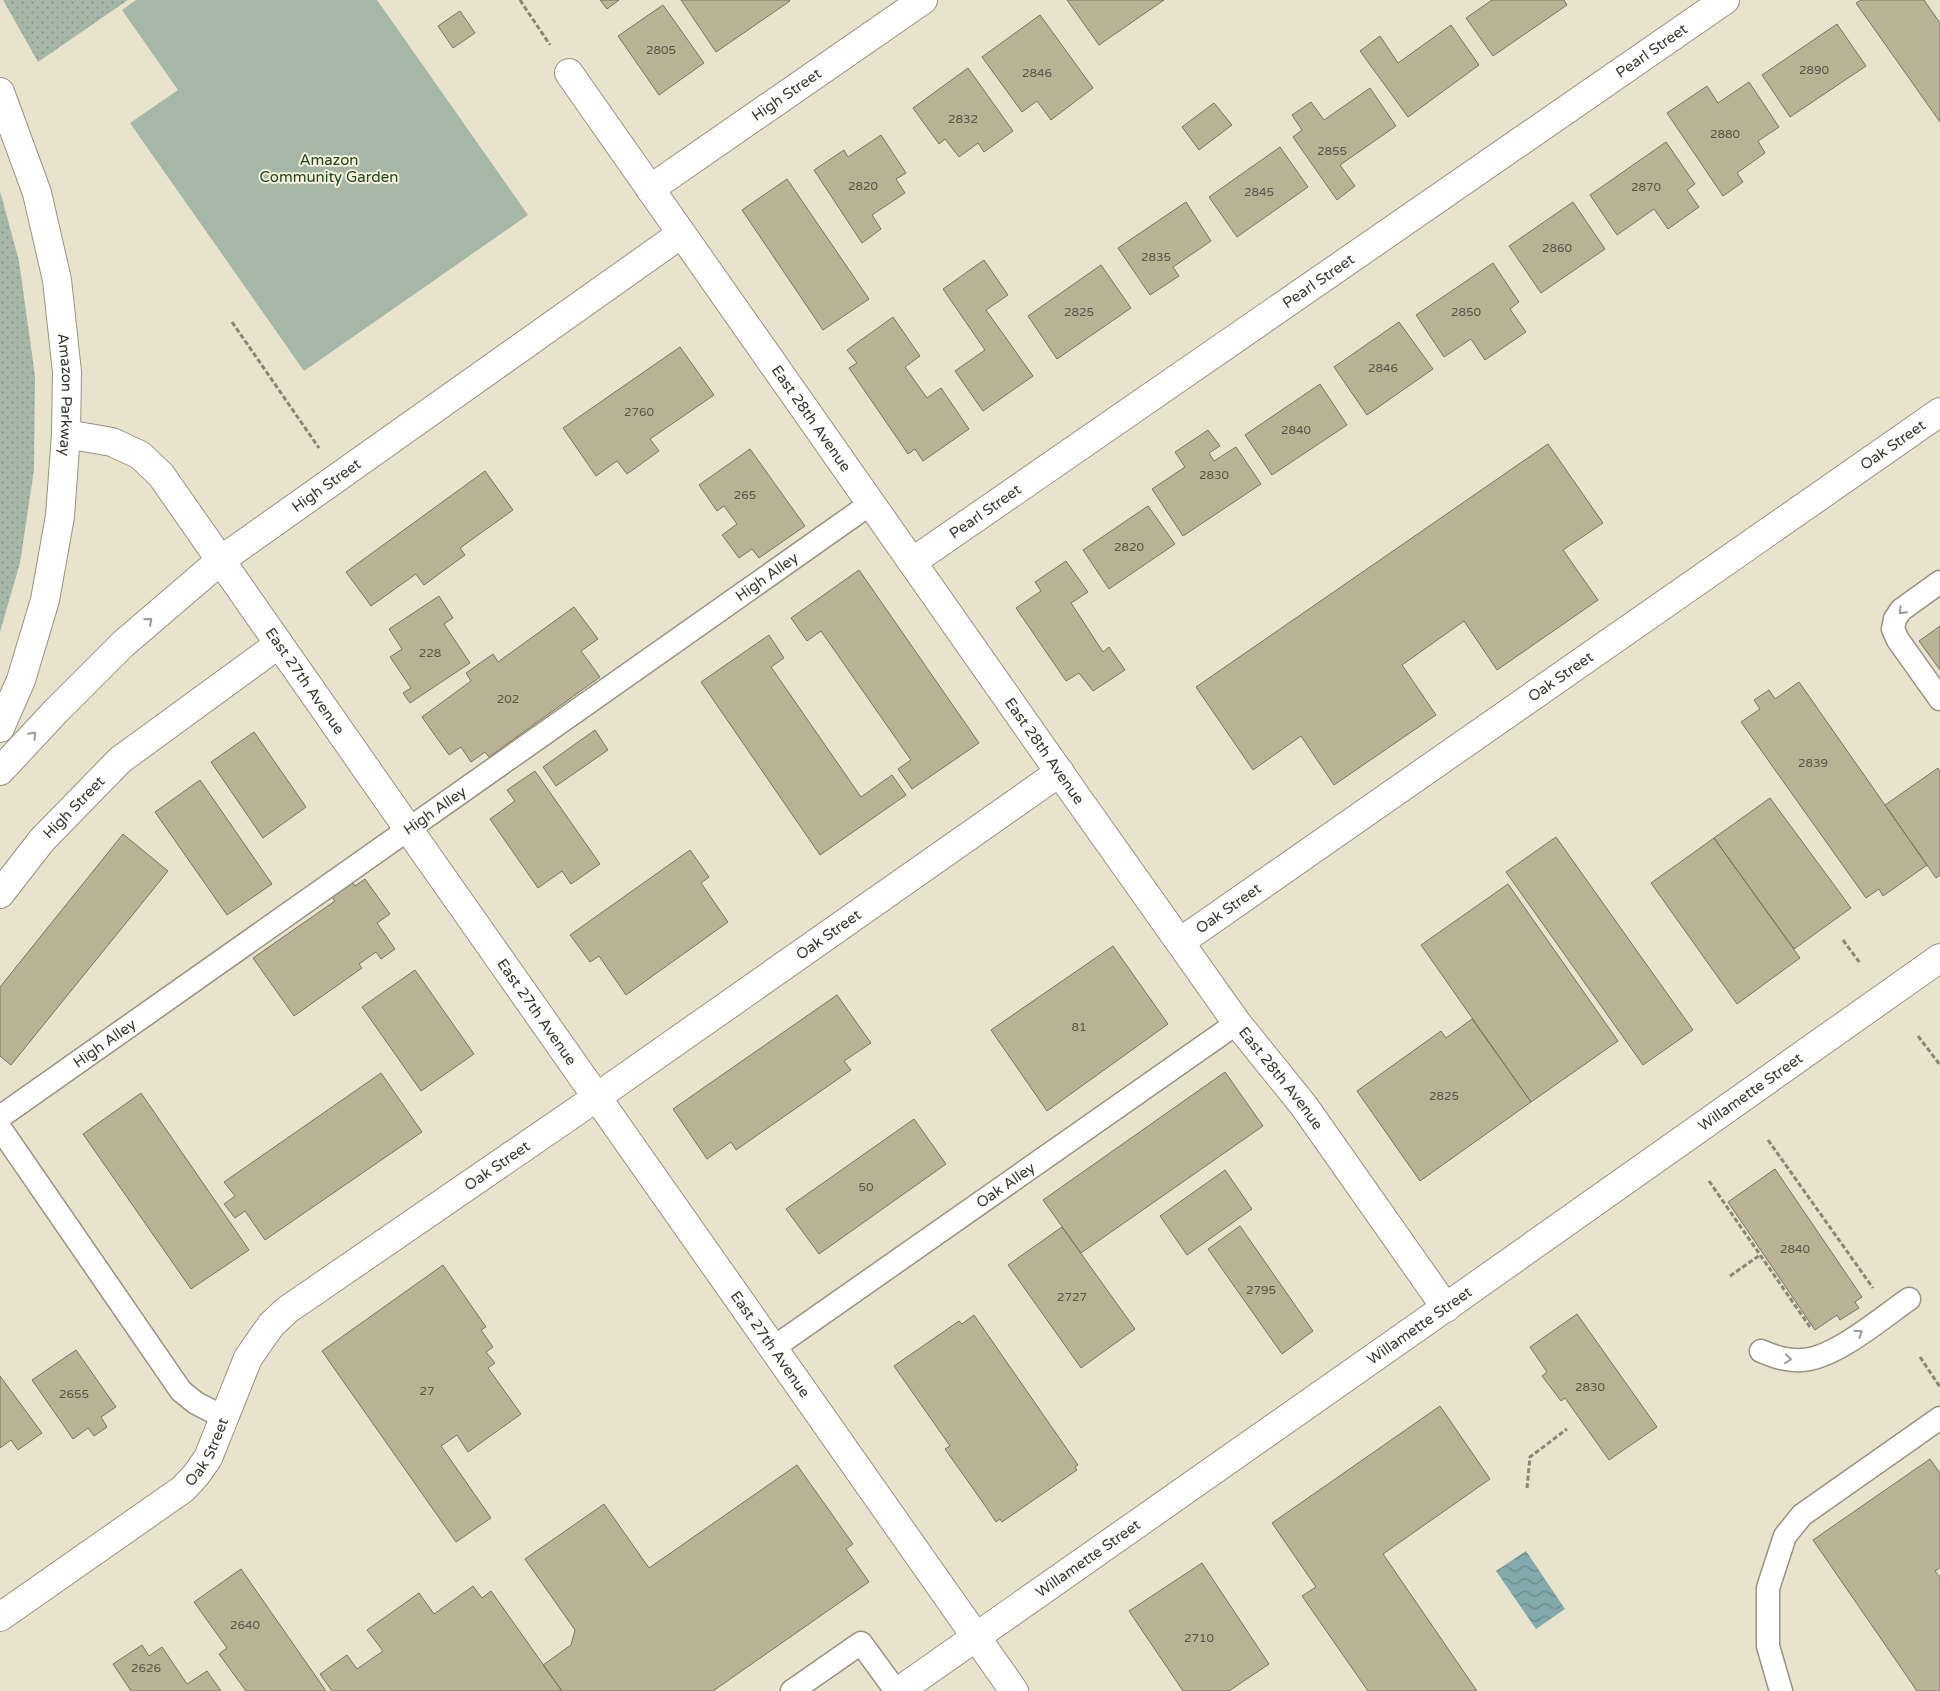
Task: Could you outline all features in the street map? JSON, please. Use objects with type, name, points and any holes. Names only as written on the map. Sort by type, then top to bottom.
[{"type":"street","name":"High Street","points":[[650,189],[923,0]]},
{"type":"street","name":"Pearl Street","points":[[912,562],[1725,0]]},
{"type":"street","name":"East 28th Avenue","points":[[569,73],[870,504],[1237,1023],[1304,1106],[1446,1308]]},
{"type":"street","name":"Amazon Parkway","points":[[0,92],[37,193],[57,280],[67,372],[66,434],[60,516],[45,600],[21,680],[0,728]]},
{"type":"street","name":"High Street","points":[[0,771],[56,711],[123,644],[221,560],[682,234]]},
{"type":"street","name":"Oak Street","points":[[1180,942],[1940,412]]},
{"type":"street","name":"East 27th Avenue","points":[[66,434],[112,442],[140,455],[161,475],[408,830],[1014,1691]]},
{"type":"street","name":"High Street","points":[[0,894],[42,840],[102,776],[120,760],[279,644]]},
{"type":"street","name":"Oak Street","points":[[0,1616],[183,1489],[208,1458],[248,1358],[271,1325],[287,1310],[597,1097],[1060,772]]},
{"type":"street","name":"Willamette Street","points":[[897,1691],[1937,967]]},
{"type":"lane","name":"High Alley","points":[[0,1118],[870,504]]},
{"type":"lane","points":[[1940,582],[1901,610],[1895,619],[1893,629],[1898,640],[1940,698]]},
{"type":"lane","name":"Oak Alley","points":[[772,1348],[1237,1023]]},
{"type":"lane","points":[[0,1128],[181,1391],[196,1403],[225,1418]]},
{"type":"lane","points":[[1761,1351],[1782,1359],[1803,1360],[1817,1358],[1846,1342],[1909,1299]]},
{"type":"lane","points":[[1781,1691],[1768,1646],[1768,1588],[1785,1536],[1802,1515],[1940,1418]]},
{"type":"lane","points":[[792,1691],[861,1643],[897,1691]]},
{"type":"path","points":[[520,0],[569,73]]},
{"type":"path","points":[[232,322],[340,477]]},
{"type":"path","points":[[1843,940],[1860,963]]},
{"type":"path","points":[[1918,1036],[1940,1065]]},
{"type":"path","points":[[1768,1140],[1875,1292]]},
{"type":"path","points":[[1709,1181],[1813,1330]]},
{"type":"path","points":[[1730,1276],[1760,1254]]},
{"type":"path","points":[[1920,1357],[1940,1387]]},
{"type":"path","points":[[1527,1488],[1530,1457],[1567,1429]]},
{"type":"green space","points":[[3,0],[128,0],[38,62]]},
{"type":"green space","name":"Amazon Community Garden","points":[[136,0],[377,0],[528,215],[304,371],[130,123],[178,90],[122,10]]},
{"type":"green space","points":[[0,191],[19,261],[35,376],[34,470],[20,563],[0,632]]},
{"type":"water","points":[[1526,1551],[1565,1609],[1536,1629],[1496,1571]]},
{"type":"building","points":[[600,0],[619,0],[607,9]]},
{"type":"building","points":[[681,0],[789,0],[790,1],[716,52]]},
{"type":"building","points":[[1067,0],[1164,0],[1099,45]]},
{"type":"building","points":[[1492,0],[1564,0],[1567,5],[1493,56],[1466,18]]},
{"type":"building","points":[[1861,0],[1924,0],[1940,23],[1940,122],[1856,3]]},
{"type":"building","points":[[663,5],[704,63],[659,95],[618,36]]},
{"type":"building","points":[[460,11],[475,33],[453,48],[438,26]]},
{"type":"building","points":[[1040,15],[1093,88],[1051,120],[1037,101],[1022,112],[982,57]]},
{"type":"building","points":[[1837,24],[1866,66],[1790,117],[1762,75]]},
{"type":"building","points":[[1451,25],[1479,65],[1408,117],[1360,51],[1380,36],[1398,63]]},
{"type":"building","points":[[968,68],[1013,131],[984,152],[978,143],[959,157],[945,139],[939,144],[913,108]]},
{"type":"building","points":[[1749,82],[1779,127],[1758,141],[1765,153],[1737,173],[1743,182],[1723,196],[1667,113],[1707,86],[1718,103]]},
{"type":"building","points":[[1370,88],[1396,126],[1340,165],[1355,186],[1337,200],[1293,137],[1302,130],[1292,115],[1311,102],[1324,120]]},
{"type":"building","points":[[1214,103],[1232,125],[1199,150],[1182,127]]},
{"type":"building","points":[[881,135],[906,173],[896,179],[905,193],[872,215],[881,229],[862,243],[814,170],[844,150],[848,157]]},
{"type":"building","points":[[1666,142],[1695,184],[1687,190],[1699,207],[1668,229],[1654,209],[1617,235],[1590,195]]},
{"type":"building","points":[[1280,147],[1308,187],[1237,237],[1209,197]]},
{"type":"building","points":[[787,179],[869,299],[823,330],[742,210]]},
{"type":"building","points":[[1186,202],[1211,241],[1173,267],[1179,276],[1150,295],[1118,248]]},
{"type":"building","points":[[1573,202],[1605,249],[1541,293],[1509,246]]},
{"type":"building","points":[[984,260],[1008,295],[986,310],[1033,376],[983,411],[955,371],[985,350],[943,289]]},
{"type":"building","points":[[1493,263],[1519,302],[1510,309],[1526,332],[1485,360],[1471,339],[1444,357],[1416,315]]},
{"type":"building","points":[[1101,265],[1131,308],[1057,359],[1028,316]]},
{"type":"building","points":[[893,317],[920,356],[905,367],[927,398],[941,388],[969,429],[923,461],[915,449],[908,454],[849,368],[857,363],[847,350]]},
{"type":"building","points":[[1399,322],[1433,369],[1367,415],[1334,367]]},
{"type":"building","points":[[680,347],[714,395],[650,439],[659,451],[627,474],[617,461],[596,476],[563,428]]},
{"type":"building","points":[[1320,384],[1347,425],[1272,475],[1245,435]]},
{"type":"building","points":[[1208,430],[1220,446],[1209,453],[1214,461],[1236,447],[1261,484],[1183,536],[1152,489],[1185,467],[1175,452]]},
{"type":"building","points":[[1548,444],[1603,523],[1563,550],[1598,600],[1497,670],[1464,621],[1402,665],[1436,715],[1334,785],[1301,736],[1253,770],[1196,687]]},
{"type":"building","points":[[750,449],[805,526],[759,558],[752,549],[739,558],[722,535],[737,524],[724,506],[717,511],[699,485]]},
{"type":"building","points":[[485,471],[513,510],[460,548],[465,555],[424,585],[416,574],[371,606],[346,572]]},
{"type":"building","points":[[1148,506],[1175,544],[1109,589],[1083,550]]},
{"type":"building","points":[[1066,561],[1088,592],[1071,603],[1103,652],[1109,647],[1125,670],[1093,691],[1079,673],[1066,681],[1016,608],[1041,591],[1035,582]]},
{"type":"building","points":[[859,570],[979,743],[912,789],[898,769],[911,760],[821,631],[807,641],[791,618]]},
{"type":"building","points":[[439,596],[453,618],[444,624],[470,663],[410,703],[403,693],[411,688],[390,657],[402,649],[389,629]]},
{"type":"building","points":[[574,607],[598,639],[581,651],[600,677],[489,757],[485,752],[471,762],[461,747],[449,755],[422,717],[471,681],[466,673],[493,654],[498,662]]},
{"type":"building","points":[[1940,626],[1940,670],[1919,641]]},
{"type":"building","points":[[769,635],[784,658],[771,667],[861,797],[892,775],[906,795],[820,855],[701,682]]},
{"type":"building","points":[[1799,682],[1927,865],[1883,896],[1879,889],[1866,898],[1741,722],[1760,709],[1754,700],[1769,690],[1775,699]]},
{"type":"building","points":[[595,730],[608,750],[556,786],[543,767]]},
{"type":"building","points":[[254,732],[306,807],[263,838],[211,762]]},
{"type":"building","points":[[1938,768],[1940,772],[1940,875],[1936,878],[1885,805]]},
{"type":"building","points":[[535,771],[600,864],[571,884],[562,871],[538,888],[490,819],[515,801],[507,790]]},
{"type":"building","points":[[200,780],[272,884],[227,915],[155,812]]},
{"type":"building","points":[[1770,798],[1851,908],[1794,949],[1714,838]]},
{"type":"building","points":[[123,834],[168,871],[11,1065],[0,1056],[0,987]]},
{"type":"building","points":[[1556,837],[1693,1030],[1643,1065],[1506,872]]},
{"type":"building","points":[[1714,838],[1800,958],[1737,1004],[1651,883]]},
{"type":"building","points":[[690,850],[709,877],[701,883],[728,922],[626,995],[599,956],[590,962],[570,935]]},
{"type":"building","points":[[365,879],[390,914],[377,923],[395,949],[381,959],[376,952],[359,964],[362,968],[294,1016],[253,958],[335,901],[331,896],[352,882],[355,886]]},
{"type":"building","points":[[1508,884],[1618,1041],[1531,1102],[1421,945]]},
{"type":"building","points":[[1113,946],[1168,1024],[1047,1111],[991,1030]]},
{"type":"building","points":[[415,970],[474,1054],[421,1091],[362,1007]]},
{"type":"building","points":[[837,995],[871,1043],[844,1061],[851,1070],[736,1150],[731,1142],[707,1159],[673,1109]]},
{"type":"building","points":[[1472,1019],[1531,1102],[1420,1181],[1357,1091],[1441,1031],[1446,1038]]},
{"type":"building","points":[[1225,1072],[1263,1126],[1081,1253],[1043,1200]]},
{"type":"building","points":[[381,1073],[422,1132],[265,1240],[245,1211],[235,1218],[224,1204],[235,1196],[224,1182]]},
{"type":"building","points":[[141,1093],[249,1250],[191,1289],[83,1134]]},
{"type":"building","points":[[914,1119],[946,1164],[819,1254],[786,1209]]},
{"type":"building","points":[[1775,1169],[1862,1297],[1855,1302],[1859,1308],[1840,1320],[1837,1315],[1815,1330],[1728,1202]]},
{"type":"building","points":[[1225,1170],[1252,1209],[1187,1255],[1160,1216]]},
{"type":"building","points":[[1240,1226],[1313,1331],[1282,1354],[1208,1249]]},
{"type":"building","points":[[1062,1227],[1135,1329],[1081,1368],[1008,1265]]},
{"type":"building","points":[[443,1265],[486,1327],[481,1330],[493,1347],[486,1352],[495,1363],[488,1368],[521,1414],[468,1452],[457,1435],[441,1446],[491,1518],[456,1542],[322,1351]]},
{"type":"building","points":[[1577,1314],[1657,1427],[1609,1460],[1565,1398],[1561,1401],[1542,1376],[1547,1372],[1530,1347]]},
{"type":"building","points":[[974,1315],[1078,1465],[1075,1467],[1077,1470],[1002,1522],[1000,1519],[996,1522],[945,1449],[950,1446],[894,1366],[959,1321],[962,1324]]},
{"type":"building","points":[[76,1350],[116,1407],[101,1417],[107,1427],[94,1436],[88,1428],[73,1439],[32,1380]]},
{"type":"building","points":[[0,1376],[42,1433],[18,1450],[11,1440],[0,1448]]},
{"type":"building","points":[[1440,1406],[1490,1479],[1383,1554],[1477,1691],[1368,1691],[1302,1596],[1316,1587],[1272,1523]]},
{"type":"building","points":[[1930,1459],[1940,1473],[1940,1568],[1935,1571],[1940,1577],[1940,1691],[1917,1691],[1813,1540]]},
{"type":"building","points":[[797,1465],[853,1544],[846,1549],[869,1582],[713,1691],[562,1691],[543,1665],[571,1645],[575,1630],[525,1559],[604,1504],[649,1568]]},
{"type":"building","points":[[1202,1563],[1269,1664],[1229,1691],[1183,1691],[1129,1611]]},
{"type":"building","points":[[241,1569],[326,1691],[246,1691],[219,1654],[227,1648],[194,1602]]},
{"type":"building","points":[[473,1586],[482,1598],[491,1591],[562,1691],[332,1691],[320,1674],[347,1655],[357,1669],[383,1651],[367,1630],[419,1593],[434,1614]]},
{"type":"building","points":[[142,1645],[149,1656],[162,1647],[187,1684],[207,1671],[221,1691],[131,1691],[113,1664]]}]
